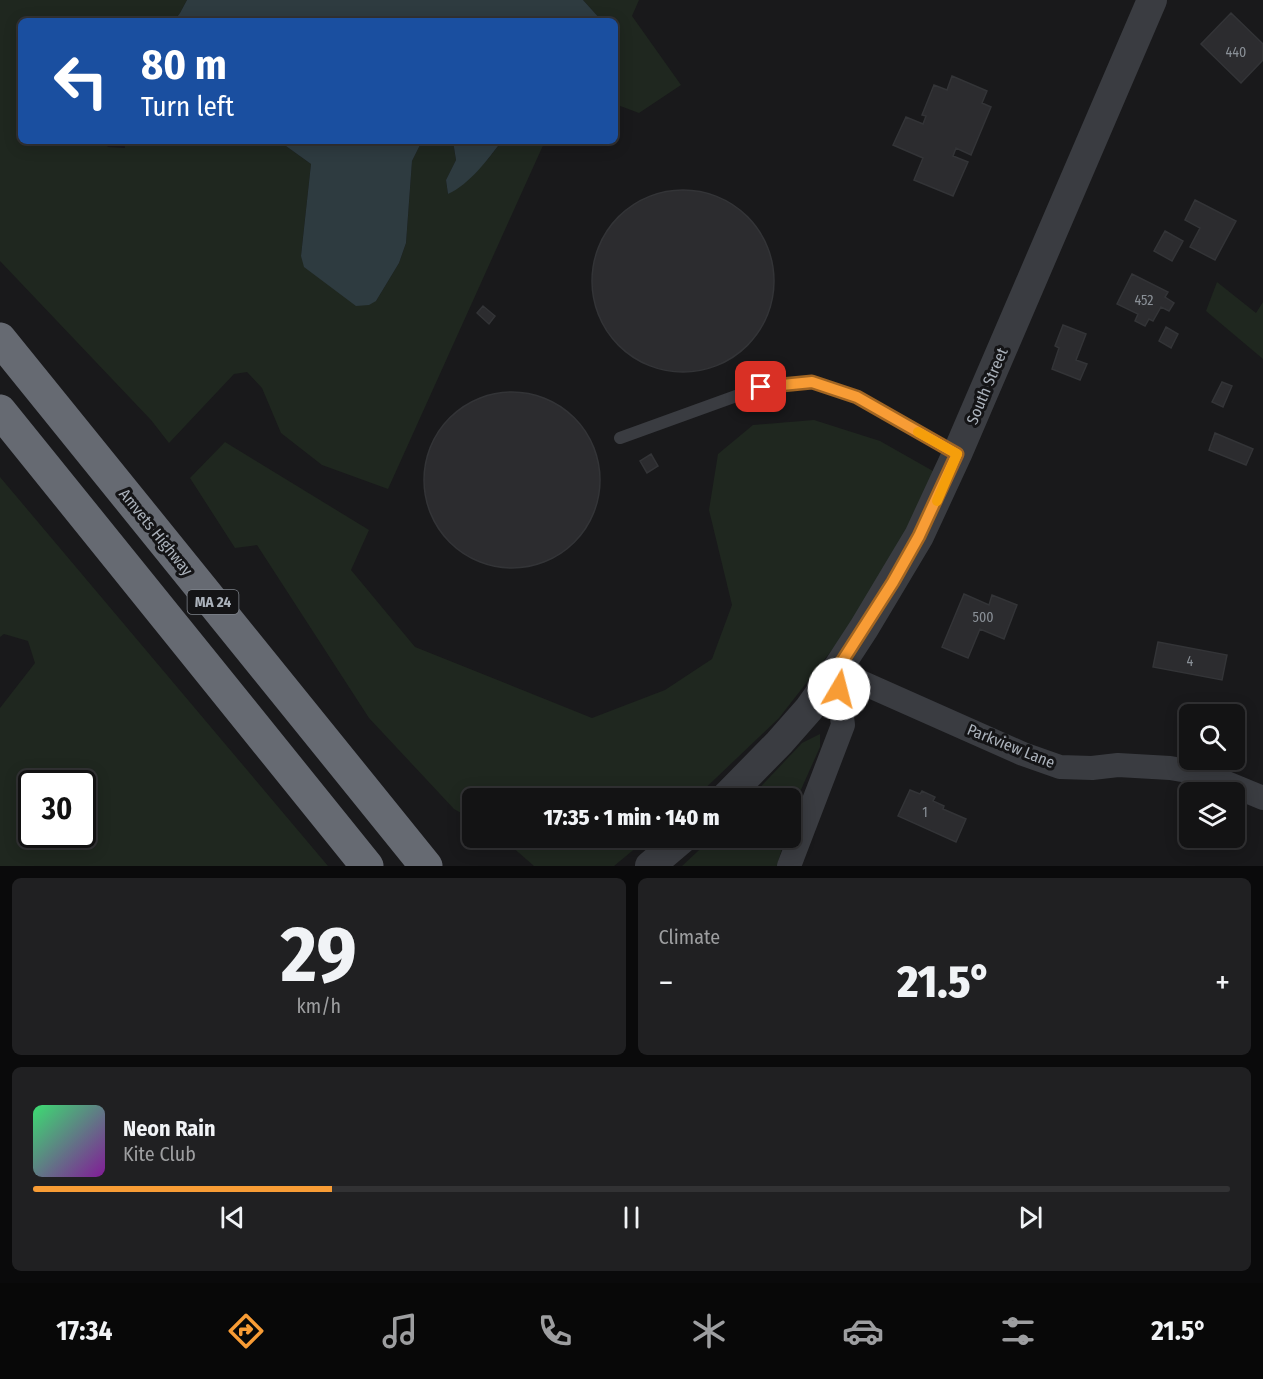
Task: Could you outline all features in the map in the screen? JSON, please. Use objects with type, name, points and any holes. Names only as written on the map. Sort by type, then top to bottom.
[{"type":"highway","name":"Amvets Highway","points":[[0,339],[426,866]]},
{"type":"highway","name":"MA 24","points":[[0,411],[367,866]]},
{"type":"street","name":"South Street","points":[[735,788],[794,726],[836,671],[893,582],[919,536],[957,454],[1152,0]]},
{"type":"street","name":"Parkview Lane","points":[[836,671],[1023,754],[1060,767],[1092,768],[1118,765],[1170,768],[1205,774],[1263,798]]},
{"type":"street","points":[[789,866],[843,725],[836,671]]},
{"type":"street","points":[[650,866],[671,848]]},
{"type":"lane","points":[[620,438],[761,387],[812,382],[857,397],[957,454]]},
{"type":"shaded area","points":[[0,0],[187,0],[176,18],[18,18],[18,144],[106,144],[108,147],[125,148],[124,144],[283,144],[311,164],[301,256],[376,301],[399,263],[406,243],[412,161],[420,144],[453,144],[456,160],[446,180],[448,194],[488,159],[500,144],[544,144],[388,489],[322,465],[281,433],[262,388],[247,372],[234,374],[169,443],[151,420],[0,261]]},
{"type":"shaded area","points":[[187,0],[583,0],[599,18],[176,18]]},
{"type":"shaded area","points":[[583,0],[639,0],[632,16],[681,85],[639,113],[618,105],[618,18],[599,18]]},
{"type":"shaded area","points":[[283,144],[420,144],[412,161],[406,243],[399,263],[376,301],[369,305],[356,306],[304,267],[301,256],[311,164]]},
{"type":"shaded area","points":[[453,144],[500,144],[471,178],[448,194],[446,180],[456,160]]},
{"type":"shaded area","points":[[1217,282],[1256,313],[1263,302],[1263,359],[1206,311]]},
{"type":"shaded area","points":[[814,420],[880,441],[940,475],[846,632],[779,718],[706,788],[462,788],[462,813],[454,809],[369,718],[257,545],[235,548],[190,478],[225,442],[369,530],[351,570],[415,647],[592,718],[665,690],[712,659],[732,605],[709,510],[718,454],[753,425]]},
{"type":"shaded area","points":[[0,477],[328,866],[0,866],[0,708],[35,663],[28,641],[4,634],[0,637]]},
{"type":"shaded area","points":[[820,734],[820,747],[801,790],[759,788],[802,743]]},
{"type":"shaded area","points":[[514,848],[636,848],[614,866],[534,866]]},
{"type":"shaded area","points":[[701,848],[782,848],[777,866],[682,866]]},
{"type":"building","points":[[1231,13],[1263,44],[1263,60],[1241,83],[1201,44]]},
{"type":"building","points":[[952,76],[987,91],[982,103],[991,107],[971,155],[956,148],[953,156],[968,162],[953,196],[914,180],[923,158],[893,145],[906,117],[923,124],[926,116],[922,115],[934,85],[947,90]]},
{"type":"building","points":[[683,190],[701,191],[718,197],[734,205],[748,216],[759,230],[767,246],[773,263],[773,299],[767,316],[759,332],[748,346],[734,357],[718,365],[701,371],[683,372],[665,371],[648,365],[632,357],[618,346],[607,332],[599,316],[593,299],[592,281],[593,263],[599,246],[607,230],[618,216],[632,205],[648,197],[665,191]]},
{"type":"building","points":[[1195,200],[1236,221],[1215,260],[1190,247],[1200,228],[1185,220]]},
{"type":"building","points":[[1165,231],[1183,241],[1172,261],[1154,251]]},
{"type":"building","points":[[1132,274],[1168,292],[1165,297],[1174,303],[1169,311],[1161,307],[1153,321],[1149,319],[1145,326],[1135,321],[1138,314],[1117,304]]},
{"type":"building","points":[[483,306],[495,316],[489,324],[477,313]]},
{"type":"building","points":[[1063,325],[1086,334],[1076,360],[1087,364],[1080,380],[1052,369],[1059,348],[1055,346]]},
{"type":"building","points":[[1166,327],[1178,334],[1171,348],[1159,341]]},
{"type":"building","points":[[1222,382],[1232,386],[1223,407],[1212,402]]},
{"type":"building","points":[[512,392],[546,399],[561,407],[574,418],[585,431],[593,446],[600,480],[593,514],[585,529],[574,542],[561,553],[546,561],[512,568],[478,561],[463,553],[450,542],[439,529],[431,514],[424,480],[431,446],[439,431],[450,418],[463,407],[478,399]]},
{"type":"building","points":[[1215,433],[1253,449],[1246,465],[1209,450]]},
{"type":"building","points":[[651,454],[658,466],[647,473],[640,461]]},
{"type":"building","points":[[964,594],[989,605],[992,595],[1017,605],[1004,639],[980,629],[968,658],[942,647]]},
{"type":"building","points":[[1158,642],[1227,655],[1222,680],[1153,667]]},
{"type":"building","points":[[910,790],[920,794],[922,791],[935,797],[933,801],[944,806],[943,809],[966,819],[956,842],[898,816]]},
{"type":"slow traffic","points":[[918,432],[957,454],[937,501]]},
{"type":"route","points":[[761,387],[812,382],[857,397],[957,454],[919,536],[893,582],[836,671],[839,689]]}]
